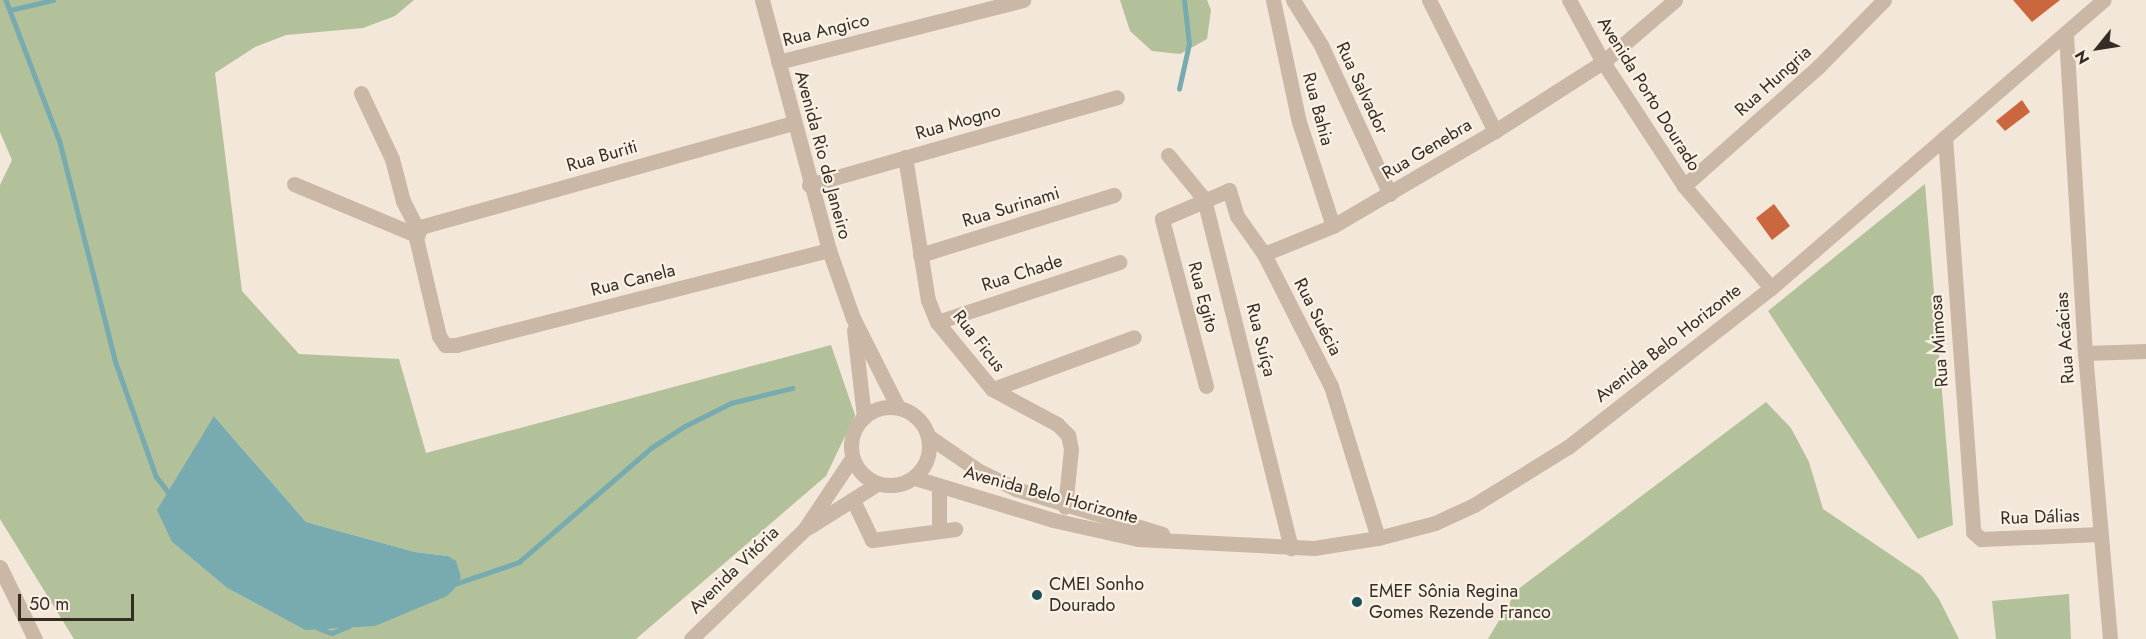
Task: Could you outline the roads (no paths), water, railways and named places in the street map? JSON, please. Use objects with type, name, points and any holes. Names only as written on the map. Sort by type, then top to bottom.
[{"type":"street","name":"Avenida Rio de Janeiro","points":[[762,0],[809,185],[829,250],[853,318],[898,407]]},
{"type":"street","name":"Rua Angico","points":[[778,62],[1023,0]]},
{"type":"street","name":"Rua Bahia","points":[[1273,0],[1299,122],[1333,226]]},
{"type":"street","name":"Rua Salvador","points":[[1293,0],[1320,45],[1390,194]]},
{"type":"street","points":[[1429,0],[1495,131]]},
{"type":"street","name":"Avenida Porto Dourado","points":[[1569,0],[1603,62],[1684,186],[1771,288]]},
{"type":"street","name":"Rua Genebra","points":[[1264,254],[1333,226],[1495,131],[1603,62],[1675,0]]},
{"type":"street","name":"Rua Hungria","points":[[1684,186],[1818,67],[1884,0]]},
{"type":"street","name":"Avenida Belo Horizonte","points":[[915,478],[1105,533],[1179,540],[1291,548],[1378,538],[1435,523],[1524,475],[1568,447],[1771,288],[2104,0]]},
{"type":"street","name":"Rua Acácias","points":[[2066,35],[2085,353],[2110,639]]},
{"type":"street","points":[[361,93],[392,159],[403,201],[419,231]]},
{"type":"street","name":"Rua Mogno","points":[[809,185],[1117,97]]},
{"type":"street","name":"Rua Buriti","points":[[419,231],[793,123]]},
{"type":"street","name":"Rua Mimosa","points":[[1945,137],[1970,521],[1973,532],[1981,539]]},
{"type":"street","name":"Rua Suíça","points":[[1168,155],[1204,198],[1291,548]]},
{"type":"street","name":"Rua Ficus","points":[[905,158],[928,300],[938,322],[964,360],[993,389],[1057,424],[1068,435],[1071,450],[1065,507]]},
{"type":"street","points":[[294,184],[419,231]]},
{"type":"street","name":"Rua Suécia","points":[[1162,219],[1204,198],[1228,190],[1237,216],[1264,254],[1330,386],[1378,538]]},
{"type":"street","name":"Rua Surinami","points":[[920,255],[1114,195]]},
{"type":"street","name":"Rua Egito","points":[[1162,219],[1206,386]]},
{"type":"street","name":"Rua Canela","points":[[419,231],[439,336],[446,345],[829,250]]},
{"type":"street","name":"Rua Chade","points":[[938,322],[1119,262]]},
{"type":"street","name":"Avenida Rio de Janeiro","points":[[853,318],[864,417]]},
{"type":"street","points":[[993,389],[1134,337]]},
{"type":"street","points":[[2085,353],[2146,351]]},
{"type":"street","points":[[898,407],[917,417],[928,436],[928,459],[915,478],[897,486],[877,484],[862,474],[852,458],[852,436],[864,417],[879,408],[898,407]]},
{"type":"street","name":"Avenida Belo Horizonte","points":[[928,436],[979,471],[1065,507],[1179,540]]},
{"type":"street","name":"Avenida Vitória","points":[[691,639],[804,530],[852,458]]},
{"type":"street","name":"Avenida Vitória","points":[[804,530],[877,484]]},
{"type":"street","points":[[939,486],[939,531]]},
{"type":"street","points":[[853,500],[872,540],[955,529]]},
{"type":"street","name":"Rua Dálias","points":[[1981,539],[2100,534]]},
{"type":"street","points":[[0,567],[35,639]]},
{"type":"water","points":[[214,416],[306,522],[415,552],[448,556],[456,561],[461,577],[455,588],[447,596],[375,626],[305,630],[227,588],[172,542],[157,510]]},
{"type":"waterway","points":[[6,0],[60,142],[116,363],[156,476],[171,496]]},
{"type":"waterway","points":[[10,10],[53,0]]},
{"type":"waterway","points":[[1179,89],[1189,44],[1184,0]]},
{"type":"waterway","points":[[452,585],[519,562],[651,448],[685,426],[731,403],[792,388]]},
{"type":"waterway","points":[[318,628],[332,633],[349,626]]},
{"type":"place","name":"CMEI Sonho Dourado","points":[[1037,595]]},
{"type":"place","name":"EMEF Sônia Regina Gomes Rezende Franco","points":[[1357,602]]}]
